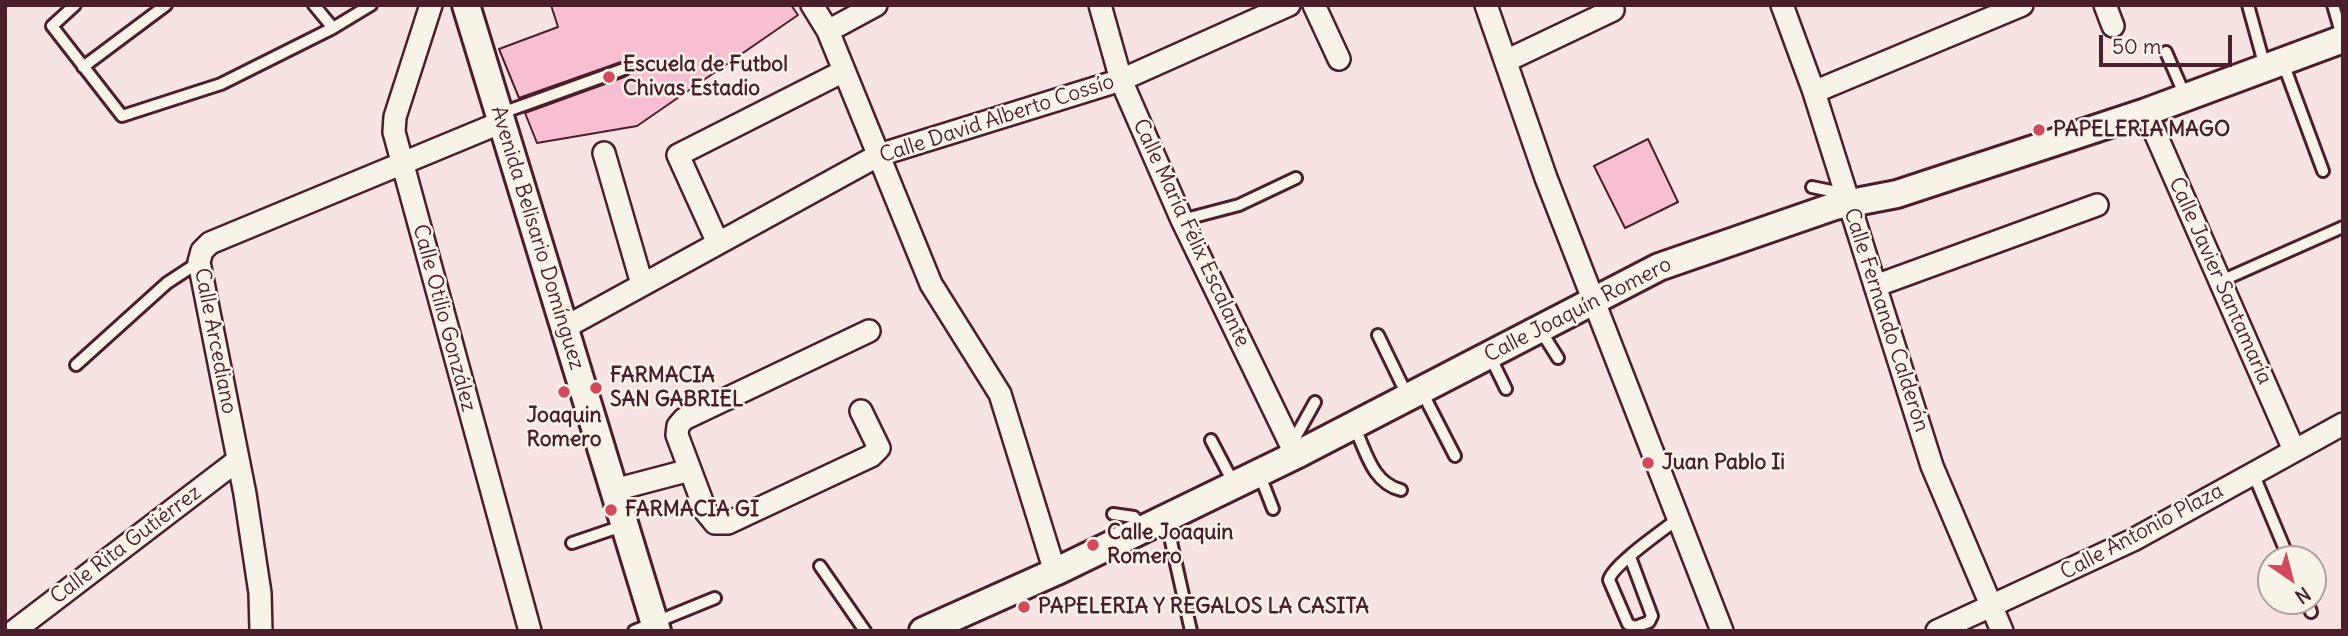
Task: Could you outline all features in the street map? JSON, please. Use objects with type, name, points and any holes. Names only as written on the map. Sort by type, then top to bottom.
[{"type":"street","name":"Calle Otilio González","points":[[431,5],[395,117],[394,132],[530,631]]},
{"type":"street","name":"Avenida Belisario Domínguez","points":[[466,5],[625,525],[649,628]]},
{"type":"street","points":[[812,5],[828,31],[931,284],[1000,394],[1055,572]]},
{"type":"street","points":[[828,31],[876,5]]},
{"type":"street","name":"Calle María Félix Escalante","points":[[1100,5],[1121,80],[1182,220],[1295,449]]},
{"type":"street","name":"Calle David Alberto Cossío","points":[[564,328],[879,155],[1121,80],[1289,5]]},
{"type":"street","points":[[1314,5],[1339,59]]},
{"type":"street","points":[[1486,5],[1508,60],[1546,178],[1722,631]]},
{"type":"street","name":"Calle Fernando Calderón","points":[[1782,5],[1814,92],[1932,466],[2002,631]]},
{"type":"street","points":[[1814,92],[2022,5]]},
{"type":"street","points":[[2105,5],[2113,26]]},
{"type":"street","points":[[1508,60],[1613,10]]},
{"type":"street","name":"Calle Joaquín Romero","points":[[923,631],[1055,572],[1259,473],[1295,449],[1354,425],[1659,267],[1847,198],[1896,194],[2146,112],[2343,39]]},
{"type":"street","points":[[717,242],[678,155],[844,71]]},
{"type":"street","name":"Calle Javier Santamaría","points":[[2146,112],[2294,450]]},
{"type":"street","name":"Calle Arcediano","points":[[261,631],[260,593],[238,460],[199,262],[202,251],[210,243],[401,164],[501,118]]},
{"type":"street","points":[[604,153],[642,285]]},
{"type":"street","points":[[1875,286],[2097,205]]},
{"type":"street","points":[[861,411],[879,447],[871,456],[728,523],[715,523],[706,512],[677,435],[678,426],[684,419],[869,331]]},
{"type":"street","name":"Calle Antonio Plaza","points":[[1937,631],[1992,608],[2133,540],[2343,424]]},
{"type":"street","name":"Calle Rita Gutiérrez","points":[[14,631],[238,460]]},
{"type":"street","points":[[614,490],[690,470]]},
{"type":"lane","points":[[75,5],[52,26],[122,116],[221,84],[333,28],[371,5]]},
{"type":"lane","points":[[83,67],[166,5]]},
{"type":"lane","points":[[314,5],[333,28]]},
{"type":"lane","points":[[2248,5],[2323,171]]},
{"type":"lane","points":[[2333,5],[2343,39]]},
{"type":"lane","points":[[2166,52],[2186,98]]},
{"type":"lane","points":[[501,118],[624,69]]},
{"type":"lane","points":[[1182,220],[1238,205],[1296,178]]},
{"type":"lane","points":[[1812,187],[1847,198]]},
{"type":"lane","points":[[2221,281],[2343,226]]},
{"type":"lane","points":[[76,365],[167,283],[199,262]]},
{"type":"lane","points":[[1539,328],[1558,358]]},
{"type":"lane","points":[[1378,335],[1455,456]]},
{"type":"lane","points":[[1489,355],[1506,389]]},
{"type":"lane","points":[[1295,449],[1315,402]]},
{"type":"lane","points":[[1354,425],[1383,484],[1401,490]]},
{"type":"lane","points":[[1210,440],[1235,484]]},
{"type":"lane","points":[[1259,473],[1273,509]]},
{"type":"lane","points":[[2253,473],[2283,545]]},
{"type":"lane","points":[[1113,514],[1155,524],[1191,631]]},
{"type":"lane","points":[[1630,557],[1652,616],[1649,622],[1635,627],[1628,624],[1609,580],[1611,573],[1630,557],[1679,518]]},
{"type":"lane","points":[[572,543],[625,525]]},
{"type":"lane","points":[[820,566],[865,631]]},
{"type":"lane","points":[[649,628],[715,598]]},
{"type":"building","name":"Escuela de Futbol Chivas Estadio","points":[[551,5],[791,5],[798,15],[637,126],[537,143],[525,113],[627,76],[632,70],[629,63],[621,62],[519,98],[499,49],[558,27]]},
{"type":"building","points":[[1648,139],[1678,202],[1625,228],[1594,166]]},
{"type":"place","name":"Escuela de Futbol Chivas Estadio","points":[[609,77]]},
{"type":"place","name":"PAPELERIA MAGO","points":[[2039,130]]},
{"type":"place","name":"FARMACIA SAN GABRIEL","points":[[596,388]]},
{"type":"place","name":"Joaquin Romero","points":[[564,392]]},
{"type":"place","name":"Juan Pablo Ii","points":[[1648,463]]},
{"type":"place","name":"FARMACIA GI","points":[[611,510]]},
{"type":"place","name":"Calle Joaquin Romero","points":[[1093,545]]},
{"type":"place","name":"PAPELERIA Y REGALOS LA CASITA","points":[[1024,607]]}]
